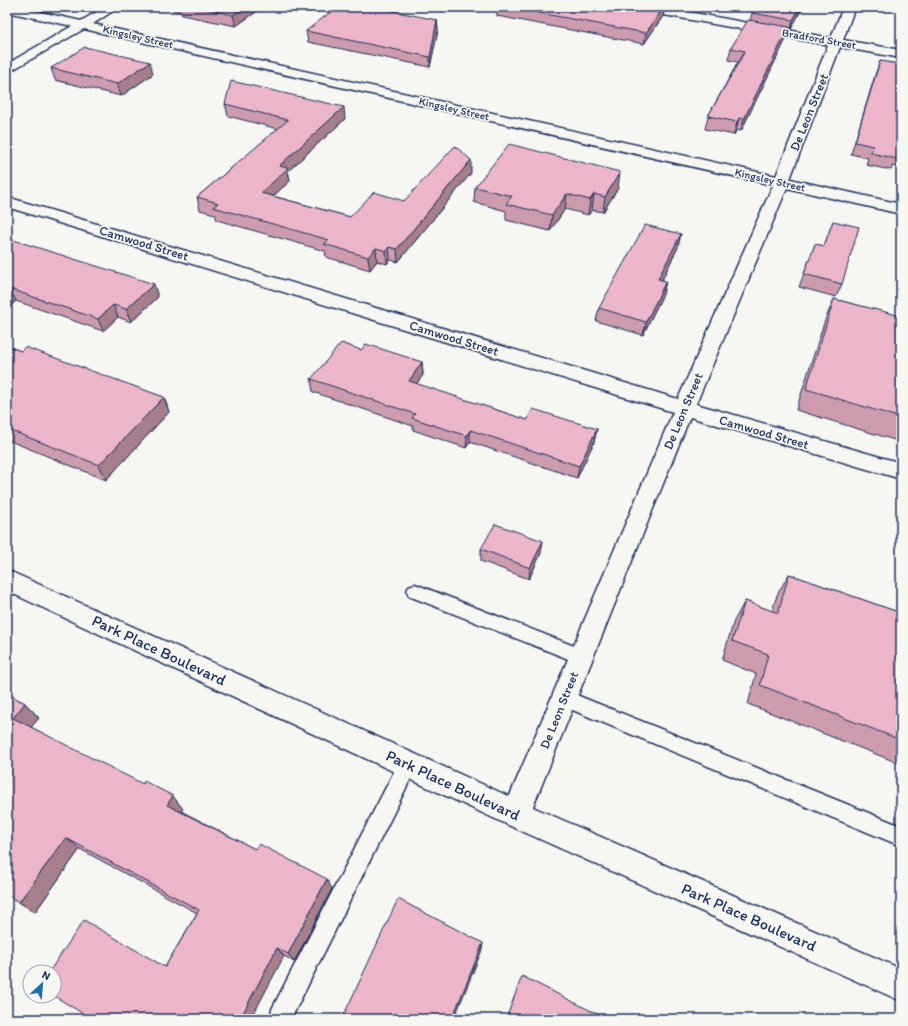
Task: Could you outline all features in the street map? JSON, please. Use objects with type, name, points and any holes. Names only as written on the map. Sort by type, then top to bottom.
[{"type":"street","points":[[7,69],[112,7]]},
{"type":"street","name":"Bradford Street","points":[[642,7],[901,54]]},
{"type":"street","name":"De Leon Street","points":[[516,814],[581,656],[691,410],[849,7]]},
{"type":"street","name":"Kingsley Street","points":[[7,8],[901,209]]},
{"type":"street","name":"Camwood Street","points":[[7,202],[691,410],[901,471]]},
{"type":"street","name":"Park Place Boulevard","points":[[7,580],[516,814],[901,985]]},
{"type":"lane","points":[[415,591],[581,656]]},
{"type":"lane","points":[[564,698],[901,836]]},
{"type":"lane","points":[[280,1017],[408,764]]},
{"type":"building","points":[[197,7],[245,7],[233,15]]},
{"type":"building","points":[[337,7],[373,7],[437,20],[430,57],[306,31]]},
{"type":"building","points":[[508,7],[664,7],[646,33]]},
{"type":"building","points":[[756,7],[800,7],[793,20],[752,13]]},
{"type":"building","points":[[748,20],[789,27],[744,119],[739,118],[737,122],[708,116],[745,51],[731,48]]},
{"type":"building","points":[[85,47],[150,62],[117,84],[51,68]]},
{"type":"building","points":[[901,59],[901,155],[898,154],[897,159],[871,153],[873,146],[855,142],[880,61],[899,64]]},
{"type":"building","points":[[231,81],[344,107],[279,166],[288,168],[261,193],[350,217],[374,192],[404,201],[455,146],[471,160],[397,249],[389,247],[386,251],[376,248],[368,257],[324,244],[329,240],[213,207],[218,203],[197,197],[288,120],[225,104]]},
{"type":"building","points":[[509,144],[620,172],[605,197],[594,194],[590,200],[567,194],[552,215],[506,204],[512,196],[475,187]]},
{"type":"building","points":[[833,221],[859,227],[842,284],[804,274],[815,244],[824,246]]},
{"type":"building","points":[[645,225],[681,234],[658,279],[666,281],[646,322],[599,308]]},
{"type":"building","points":[[7,238],[154,284],[126,309],[113,305],[98,319],[10,289],[7,291]]},
{"type":"building","points":[[834,299],[901,316],[901,418],[806,389]]},
{"type":"building","points":[[341,343],[361,350],[366,344],[422,362],[409,381],[527,420],[533,409],[597,429],[579,466],[470,430],[467,436],[412,418],[415,414],[311,379]]},
{"type":"building","points":[[7,346],[21,351],[25,347],[164,397],[99,465],[7,429]]},
{"type":"building","points":[[495,524],[543,541],[530,568],[481,549]]},
{"type":"building","points":[[789,574],[901,613],[901,740],[760,685],[768,654],[732,641],[745,601],[778,613]]},
{"type":"building","points":[[7,694],[25,703],[13,718],[143,784],[144,781],[173,796],[167,805],[255,849],[259,844],[327,879],[288,954],[277,948],[240,1019],[92,1019],[62,1001],[62,964],[54,964],[84,920],[165,967],[199,910],[66,838],[19,902],[7,895]]},
{"type":"building","points":[[398,899],[483,943],[452,1019],[342,1019]]},
{"type":"building","points":[[522,976],[607,1019],[506,1019]]}]
